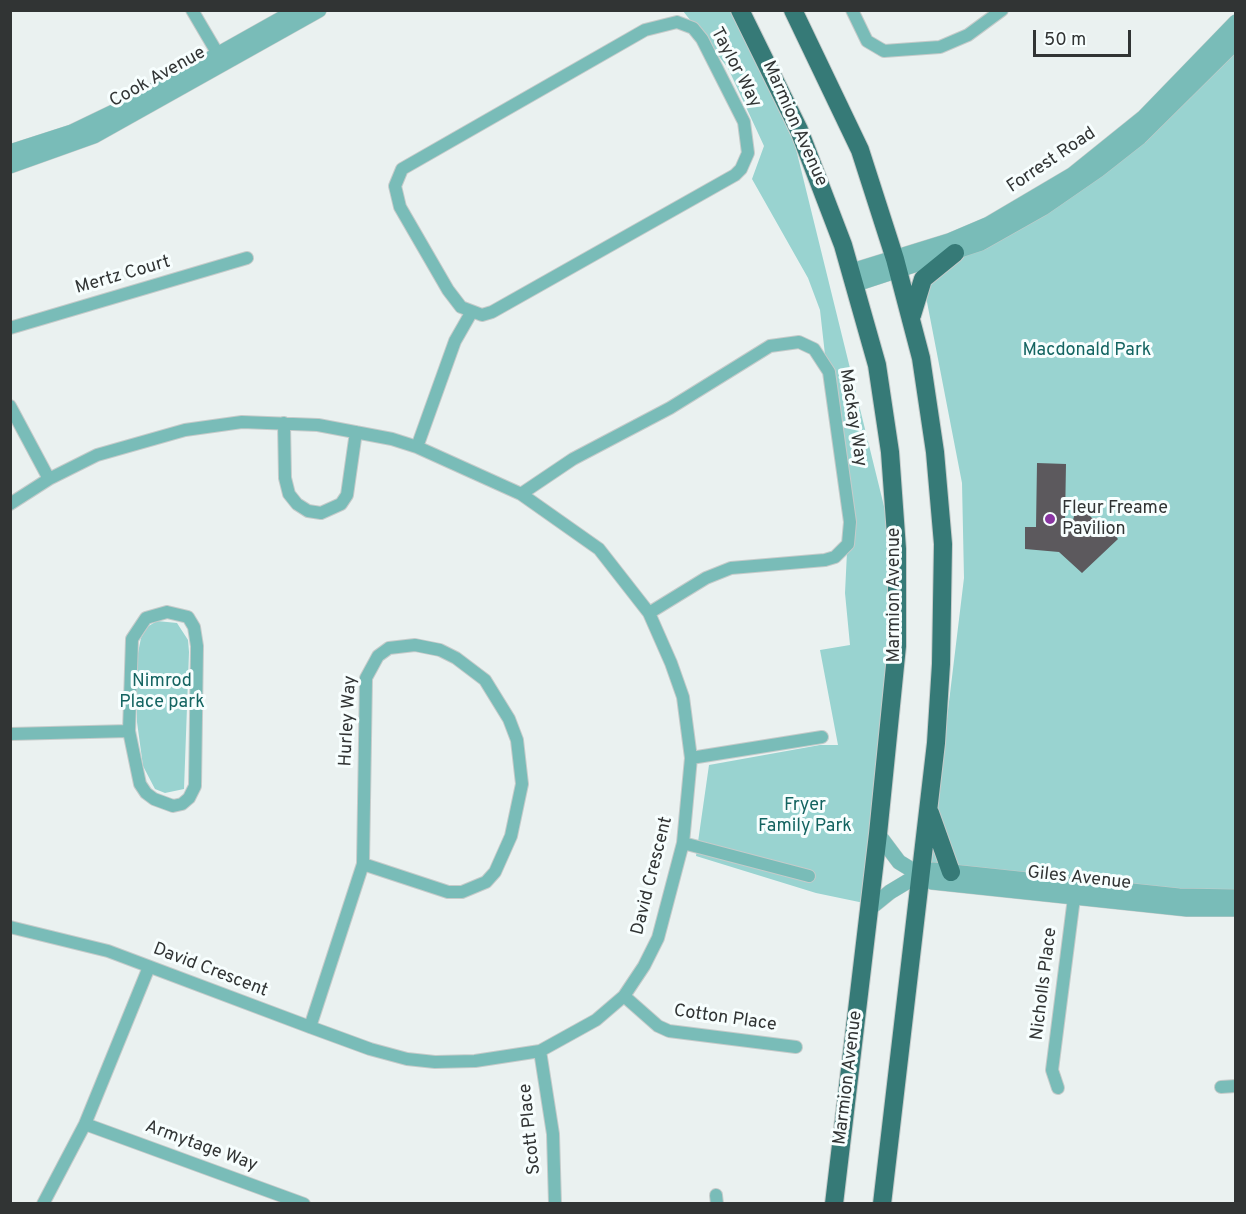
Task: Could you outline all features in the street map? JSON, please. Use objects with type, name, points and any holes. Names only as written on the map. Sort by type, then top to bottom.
[{"type":"highway","name":"Marmion Avenue","points":[[741,10],[799,130],[829,203],[854,278],[877,365],[884,409],[897,549],[897,646],[878,834],[834,1203]]},
{"type":"highway","points":[[793,10],[860,150],[897,265],[912,321],[935,452],[943,544],[941,664],[928,805],[882,1203]]},
{"type":"highway","points":[[912,321],[917,294],[924,279],[955,253]]},
{"type":"highway","points":[[928,805],[951,872]]},
{"type":"street","points":[[192,10],[220,59]]},
{"type":"street","name":"Cook Avenue","points":[[10,166],[94,136],[297,10]]},
{"type":"street","name":"Cook Avenue","points":[[10,152],[96,121],[319,10]]},
{"type":"street","points":[[852,10],[867,41],[884,51],[940,47],[968,35],[1002,10]]},
{"type":"street","name":"Taylor Way","points":[[677,22],[693,28],[702,39],[747,130],[748,153],[741,168],[735,175],[492,312],[482,315],[471,312],[454,299],[400,207],[395,186],[402,169],[645,30],[677,22]]},
{"type":"street","name":"Forrest Road","points":[[897,265],[989,224],[1072,175],[1144,117],[1236,22]]},
{"type":"street","name":"Forrest Road","points":[[854,278],[897,265],[955,253],[1013,226],[1098,170],[1166,114],[1236,42]]},
{"type":"street","name":"Mertz Court","points":[[10,328],[247,258]]},
{"type":"street","points":[[417,447],[455,341],[471,312]]},
{"type":"street","name":"Mackay Way","points":[[521,494],[573,459],[670,408],[770,346],[799,342],[814,349],[829,372],[850,522],[848,544],[835,557],[825,560],[731,568],[706,578],[649,613]]},
{"type":"street","points":[[10,406],[49,479]]},
{"type":"street","name":"David Crescent","points":[[10,504],[49,479],[97,455],[144,440],[242,422],[318,425],[417,447],[521,494],[599,549],[649,613],[683,697],[692,758],[683,843],[658,938],[624,996],[596,1020],[540,1051],[475,1061],[435,1062],[407,1059],[370,1049],[108,951],[10,927]]},
{"type":"street","points":[[285,423],[285,478],[289,494],[297,504],[308,511],[321,513],[340,504],[347,495],[356,432]]},
{"type":"street","points":[[167,612],[179,613],[188,617],[194,627],[197,646],[195,786],[189,798],[182,804],[173,806],[146,793],[136,771],[129,731],[132,639],[146,618],[167,612]]},
{"type":"street","name":"Hurley Way","points":[[310,1027],[363,864],[366,678],[378,656],[390,648],[416,645],[440,650],[456,658],[485,680],[510,719],[519,750],[522,784],[511,836],[495,872],[486,882],[462,892],[448,892],[363,864]]},
{"type":"street","points":[[10,734],[129,731]]},
{"type":"street","points":[[692,758],[822,737]]},
{"type":"street","name":"Giles Avenue","points":[[878,834],[899,862],[932,882],[1075,891],[1236,897]]},
{"type":"street","points":[[683,843],[809,876]]},
{"type":"street","name":"Giles Avenue","points":[[869,909],[890,892],[920,874],[933,870],[1187,909],[1236,909]]},
{"type":"street","name":"Nicholls Place","points":[[1058,1088],[1052,1070],[1075,891]]},
{"type":"street","points":[[43,1203],[85,1124],[149,967]]},
{"type":"street","name":"Cotton Place","points":[[624,996],[658,1026],[669,1031],[796,1047]]},
{"type":"street","name":"Scott Place","points":[[540,1051],[553,1134],[555,1203]]},
{"type":"street","points":[[1221,1088],[1236,1086]]},
{"type":"street","name":"Armytage Way","points":[[85,1124],[304,1203]]},
{"type":"green space","name":"Fryer Family Park","points":[[683,11],[732,11],[795,145],[897,559],[864,903],[816,893],[696,856],[709,765],[820,745],[838,745],[820,650],[850,645],[845,593],[847,552],[820,310],[808,278],[752,179],[764,146],[728,68]]},
{"type":"green space","name":"Macdonald Park","points":[[1235,42],[1235,891],[1183,892],[929,867],[964,578],[962,483],[921,271],[981,243]]},
{"type":"green space","name":"Nimrod Place park","points":[[157,621],[177,623],[188,640],[189,652],[184,789],[165,793],[155,789],[143,766],[137,722],[136,663],[141,638],[147,627]]},
{"type":"building","name":"Fleur Freame Pavilion","points":[[1037,463],[1066,464],[1065,520],[1073,520],[1075,513],[1087,513],[1092,518],[1100,518],[1118,539],[1082,573],[1059,552],[1025,549],[1025,527],[1036,527]]},
{"type":"place","name":"Fleur Freame Pavilion","points":[[1050,519]]}]
